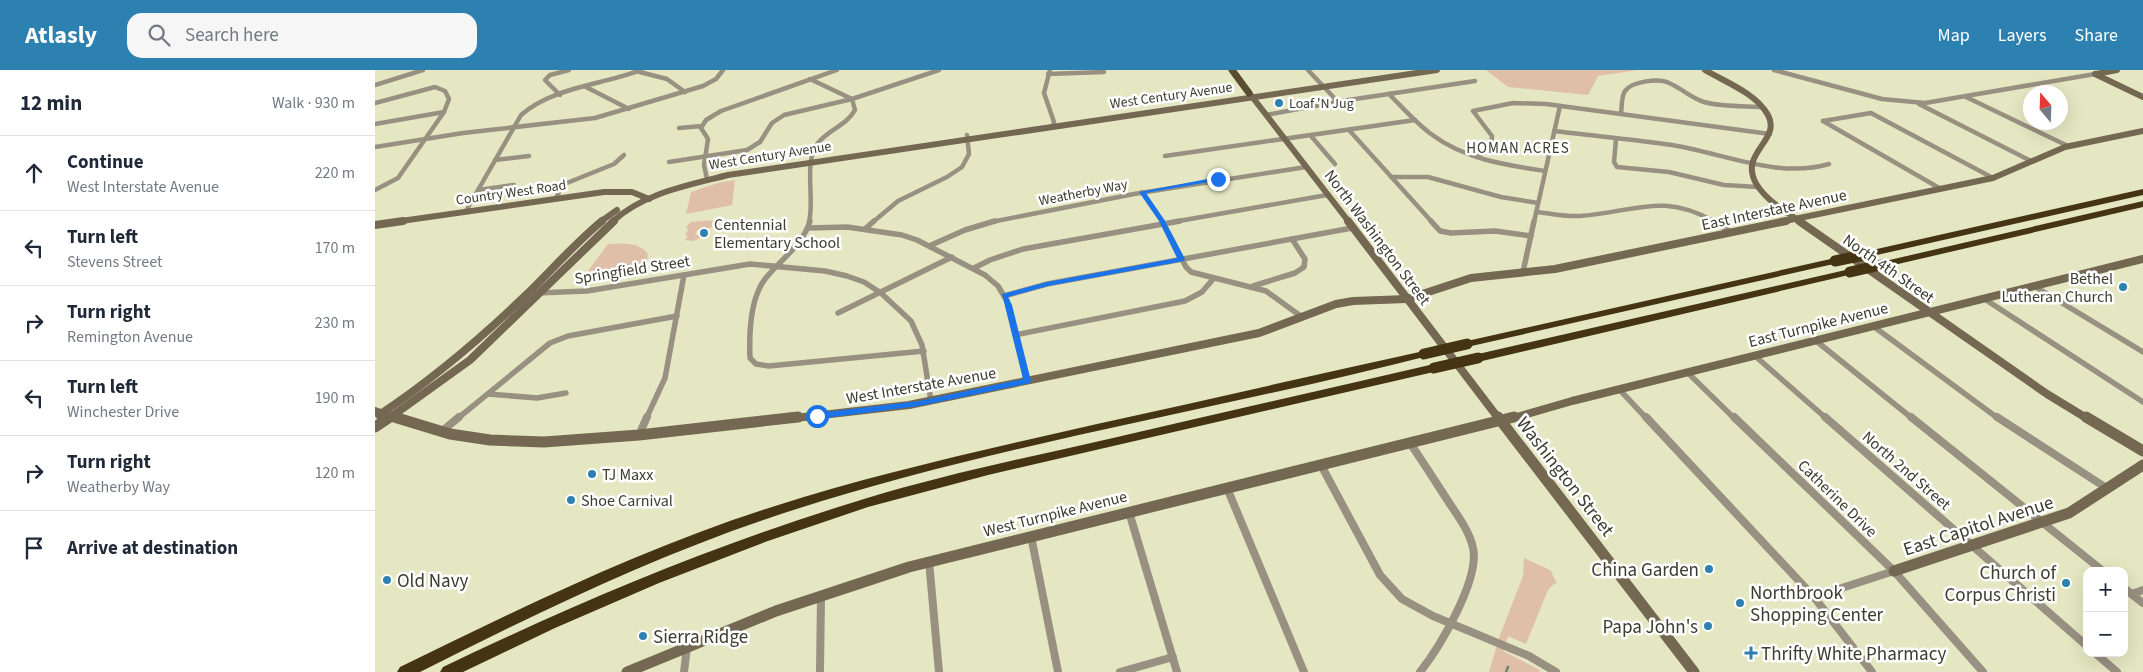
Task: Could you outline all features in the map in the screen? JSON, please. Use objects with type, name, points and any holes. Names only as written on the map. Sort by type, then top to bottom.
[{"type":"highway","points":[[405,672],[596,582],[715,534],[808,501],[875,481],[973,456],[2143,192]]},
{"type":"highway","points":[[448,672],[564,617],[662,575],[750,541],[860,505],[970,475],[2143,204]]},
{"type":"main road","name":"North Washington Street","points":[[1231,70],[1251,95]]},
{"type":"street","points":[[375,85],[423,70]]},
{"type":"street","points":[[560,95],[545,82],[545,79],[554,74],[569,70]]},
{"type":"street","points":[[630,70],[665,79],[685,92]]},
{"type":"street","points":[[375,147],[514,126],[589,118],[629,109],[685,92],[713,81],[723,70]]},
{"type":"street","points":[[679,128],[702,126],[709,117],[721,111],[837,70]]},
{"type":"street","points":[[669,162],[739,152],[755,146],[774,121],[784,115],[852,99],[939,70]]},
{"type":"street","points":[[1308,70],[1316,70]]},
{"type":"street","points":[[1308,70],[1338,102]]},
{"type":"street","points":[[1322,85],[1410,70]]},
{"type":"street","points":[[1322,85],[1437,70]]},
{"type":"street","points":[[1705,70],[1749,96],[1762,107],[1771,122],[1770,134],[1756,151],[1751,161]]},
{"type":"street","points":[[1774,70],[1882,100],[1917,103],[1936,103],[2117,70]]},
{"type":"street","points":[[466,211],[514,126],[527,109],[539,102],[639,71]]},
{"type":"street","points":[[1054,124],[1044,96],[1044,86],[1049,72],[1104,72]]},
{"type":"street","points":[[2095,74],[2143,97]]},
{"type":"street","points":[[810,79],[852,99],[855,108],[853,115],[820,140],[814,149],[812,160],[812,210],[807,228],[796,246],[763,281],[757,294],[750,354],[752,362],[769,366],[924,351]]},
{"type":"street","points":[[1621,114],[1624,94],[1628,88],[1662,80],[1691,97],[1707,103],[1762,107]]},
{"type":"street","points":[[1267,116],[1338,102],[1475,81]]},
{"type":"street","name":"West Century Avenue","points":[[375,427],[381,415],[461,356],[597,225],[619,209],[646,197],[707,177],[1322,85]]},
{"type":"street","points":[[375,103],[437,88],[445,91],[449,99],[444,112],[398,178],[375,190]]},
{"type":"street","points":[[586,88],[596,96],[618,101],[629,109]]},
{"type":"street","points":[[1389,94],[1415,120],[1441,141],[1477,157],[1503,164],[1545,171]]},
{"type":"street","name":"North Washington Street","points":[[1251,95],[1501,421]]},
{"type":"street","points":[[1966,97],[2068,146]]},
{"type":"street","points":[[1477,157],[1488,148],[1492,138],[1489,129],[1473,113],[1475,110],[1517,103],[1560,106],[1770,134]]},
{"type":"street","points":[[1917,103],[2031,161]]},
{"type":"street","points":[[1523,272],[1560,106]]},
{"type":"street","points":[[375,124],[444,112]]},
{"type":"street","points":[[1941,188],[1823,121],[1869,112],[1993,178]]},
{"type":"street","points":[[1165,156],[1415,120]]},
{"type":"street","points":[[702,126],[708,139],[704,165],[707,177]]},
{"type":"street","points":[[1349,130],[1440,231],[1448,233],[1495,232],[1531,236]]},
{"type":"street","points":[[1554,131],[1674,145],[1751,161],[1802,169],[1817,169],[1829,164]]},
{"type":"street","name":"East Interstate Avenue","points":[[1407,299],[1465,279],[1484,275],[1555,269],[1993,178],[2068,146],[2143,131]]},
{"type":"street","points":[[1311,136],[1335,164]]},
{"type":"street","points":[[865,229],[898,201],[947,177],[962,167],[969,154],[967,137]]},
{"type":"street","points":[[1616,138],[1614,162],[1617,167],[1669,172],[1724,184],[1758,187]]},
{"type":"street","points":[[556,198],[561,188],[567,183],[614,164],[624,155]]},
{"type":"street","points":[[495,160],[529,156]]},
{"type":"street","name":"North 4th Street","points":[[1751,161],[1752,175],[1758,187],[1772,202],[2060,402],[2143,451]]},
{"type":"street","name":"Weatherby Way","points":[[929,246],[957,232],[992,221],[1142,192],[1305,167]]},
{"type":"street","points":[[1391,177],[1411,175],[1435,177],[1489,194],[1538,203]]},
{"type":"street","points":[[478,190],[514,185]]},
{"type":"street","name":"Country West Road","points":[[375,225],[612,191],[632,192],[646,197]]},
{"type":"street","points":[[1142,192],[1164,224],[1191,272],[1252,287],[1273,295],[1301,317]]},
{"type":"street","points":[[974,268],[990,260],[1023,249],[1327,195]]},
{"type":"street","name":"West Century Avenue","points":[[381,415],[470,360],[610,223],[646,197]]},
{"type":"street","points":[[1536,212],[1579,216],[1642,205],[1665,205],[1701,214],[1731,232]]},
{"type":"street","points":[[807,228],[839,226],[902,235],[974,268],[995,282],[1009,305],[1027,381]]},
{"type":"street","points":[[1004,296],[1047,284],[1352,228]]},
{"type":"street","points":[[1252,287],[1295,273],[1304,267],[1305,259],[1292,239]]},
{"type":"street","points":[[837,313],[952,257]]},
{"type":"street","name":"East Turnpike Avenue","points":[[1501,421],[1753,355],[2143,259]]},
{"type":"street","name":"Springfield Street","points":[[527,294],[587,291],[745,265],[778,266],[847,276],[864,282],[881,292],[911,321],[924,351],[931,401]]},
{"type":"street","points":[[639,435],[665,378],[684,275]]},
{"type":"street","points":[[1015,335],[1185,301],[1202,292],[1214,278]]},
{"type":"street","points":[[2034,286],[2143,352]]},
{"type":"street","points":[[1983,298],[2143,402]]},
{"type":"street","name":"West Interstate Avenue","points":[[381,415],[441,432],[484,439],[531,442],[586,440],[868,411],[931,401],[1259,333],[1323,308],[1344,302],[1407,299]]},
{"type":"street","points":[[441,432],[545,346],[556,340],[568,336],[677,316]]},
{"type":"street","points":[[1873,326],[2010,428],[2108,489]]},
{"type":"street","points":[[1815,340],[2098,567]]},
{"type":"street","name":"North 2nd Street","points":[[1753,355],[2083,643]]},
{"type":"street","name":"Catherine Drive","points":[[1687,372],[1894,571],[1983,672]]},
{"type":"street","points":[[1619,389],[1814,597],[1872,672]]},
{"type":"street","points":[[487,394],[531,400],[550,398],[566,393]]},
{"type":"street","name":"West Turnpike Avenue","points":[[627,672],[687,646],[821,595],[929,561],[1501,421]]},
{"type":"street","name":"Washington Street","points":[[1501,421],[1694,672]]},
{"type":"street","points":[[1410,444],[1463,524],[1472,543],[1473,568],[1439,647],[1420,672]]},
{"type":"street","points":[[1321,465],[1386,583],[1412,606],[1518,650],[1556,672]]},
{"type":"street","name":"East Capitol Avenue","points":[[1814,597],[2069,513],[2143,465]]},
{"type":"street","points":[[1227,488],[1304,672]]},
{"type":"street","points":[[1129,512],[1177,672]]},
{"type":"street","points":[[1031,536],[1058,672]]},
{"type":"street","points":[[929,561],[939,672]]},
{"type":"street","points":[[2132,594],[2143,590]]},
{"type":"street","points":[[2128,591],[2143,603]]},
{"type":"street","points":[[820,672],[821,595]]},
{"type":"street","points":[[684,672],[687,646]]},
{"type":"street","points":[[1120,672],[1173,657]]},
{"type":"street","points":[[2100,657],[2117,672]]},
{"type":"shaded area","points":[[1486,70],[1638,70],[1598,76],[1588,95],[1508,87]]},
{"type":"shaded area","points":[[735,180],[732,205],[686,214],[691,192],[718,183]]},
{"type":"shaded area","points":[[715,220],[714,227],[697,230],[695,235],[702,235],[702,237],[693,241],[685,240],[688,236],[685,235],[688,230],[686,227],[691,222]]},
{"type":"shaded area","points":[[608,244],[636,245],[640,247],[648,254],[646,266],[592,273],[588,271]]},
{"type":"shaded area","points":[[1524,558],[1550,570],[1557,583],[1548,590],[1526,644],[1508,636],[1503,651],[1540,670],[1539,672],[1489,672],[1500,635],[1523,576]]},
{"type":"waterway","points":[[1506,672],[1508,667]]},
{"type":"place","name":"Loaf 'N Jug","points":[[1279,103]]},
{"type":"place","name":"Centennial Elementary School","points":[[704,233]]},
{"type":"place","name":"Bethel Lutheran Church","points":[[2123,287]]},
{"type":"place","name":"TJ Maxx","points":[[592,474]]},
{"type":"place","name":"Shoe Carnival","points":[[571,500]]},
{"type":"place","name":"China Garden","points":[[1709,569]]},
{"type":"place","name":"Old Navy","points":[[387,580]]},
{"type":"place","name":"Church of Corpus Christi","points":[[2066,583]]},
{"type":"place","name":"Northbrook Shopping Center","points":[[1740,603]]},
{"type":"place","name":"Papa John's","points":[[1708,626]]},
{"type":"place","name":"Sierra Ridge","points":[[643,636]]},
{"type":"place","name":"Thrifty White Pharmacy","points":[[1751,653]]},
{"type":"district","name":"HOMAN ACRES","points":[[1518,148]]},
{"type":"route","points":[[817,416],[886,409],[1027,381],[1009,305],[1004,296],[1047,284],[1182,259],[1162,221],[1142,192],[1218,179]]}]
